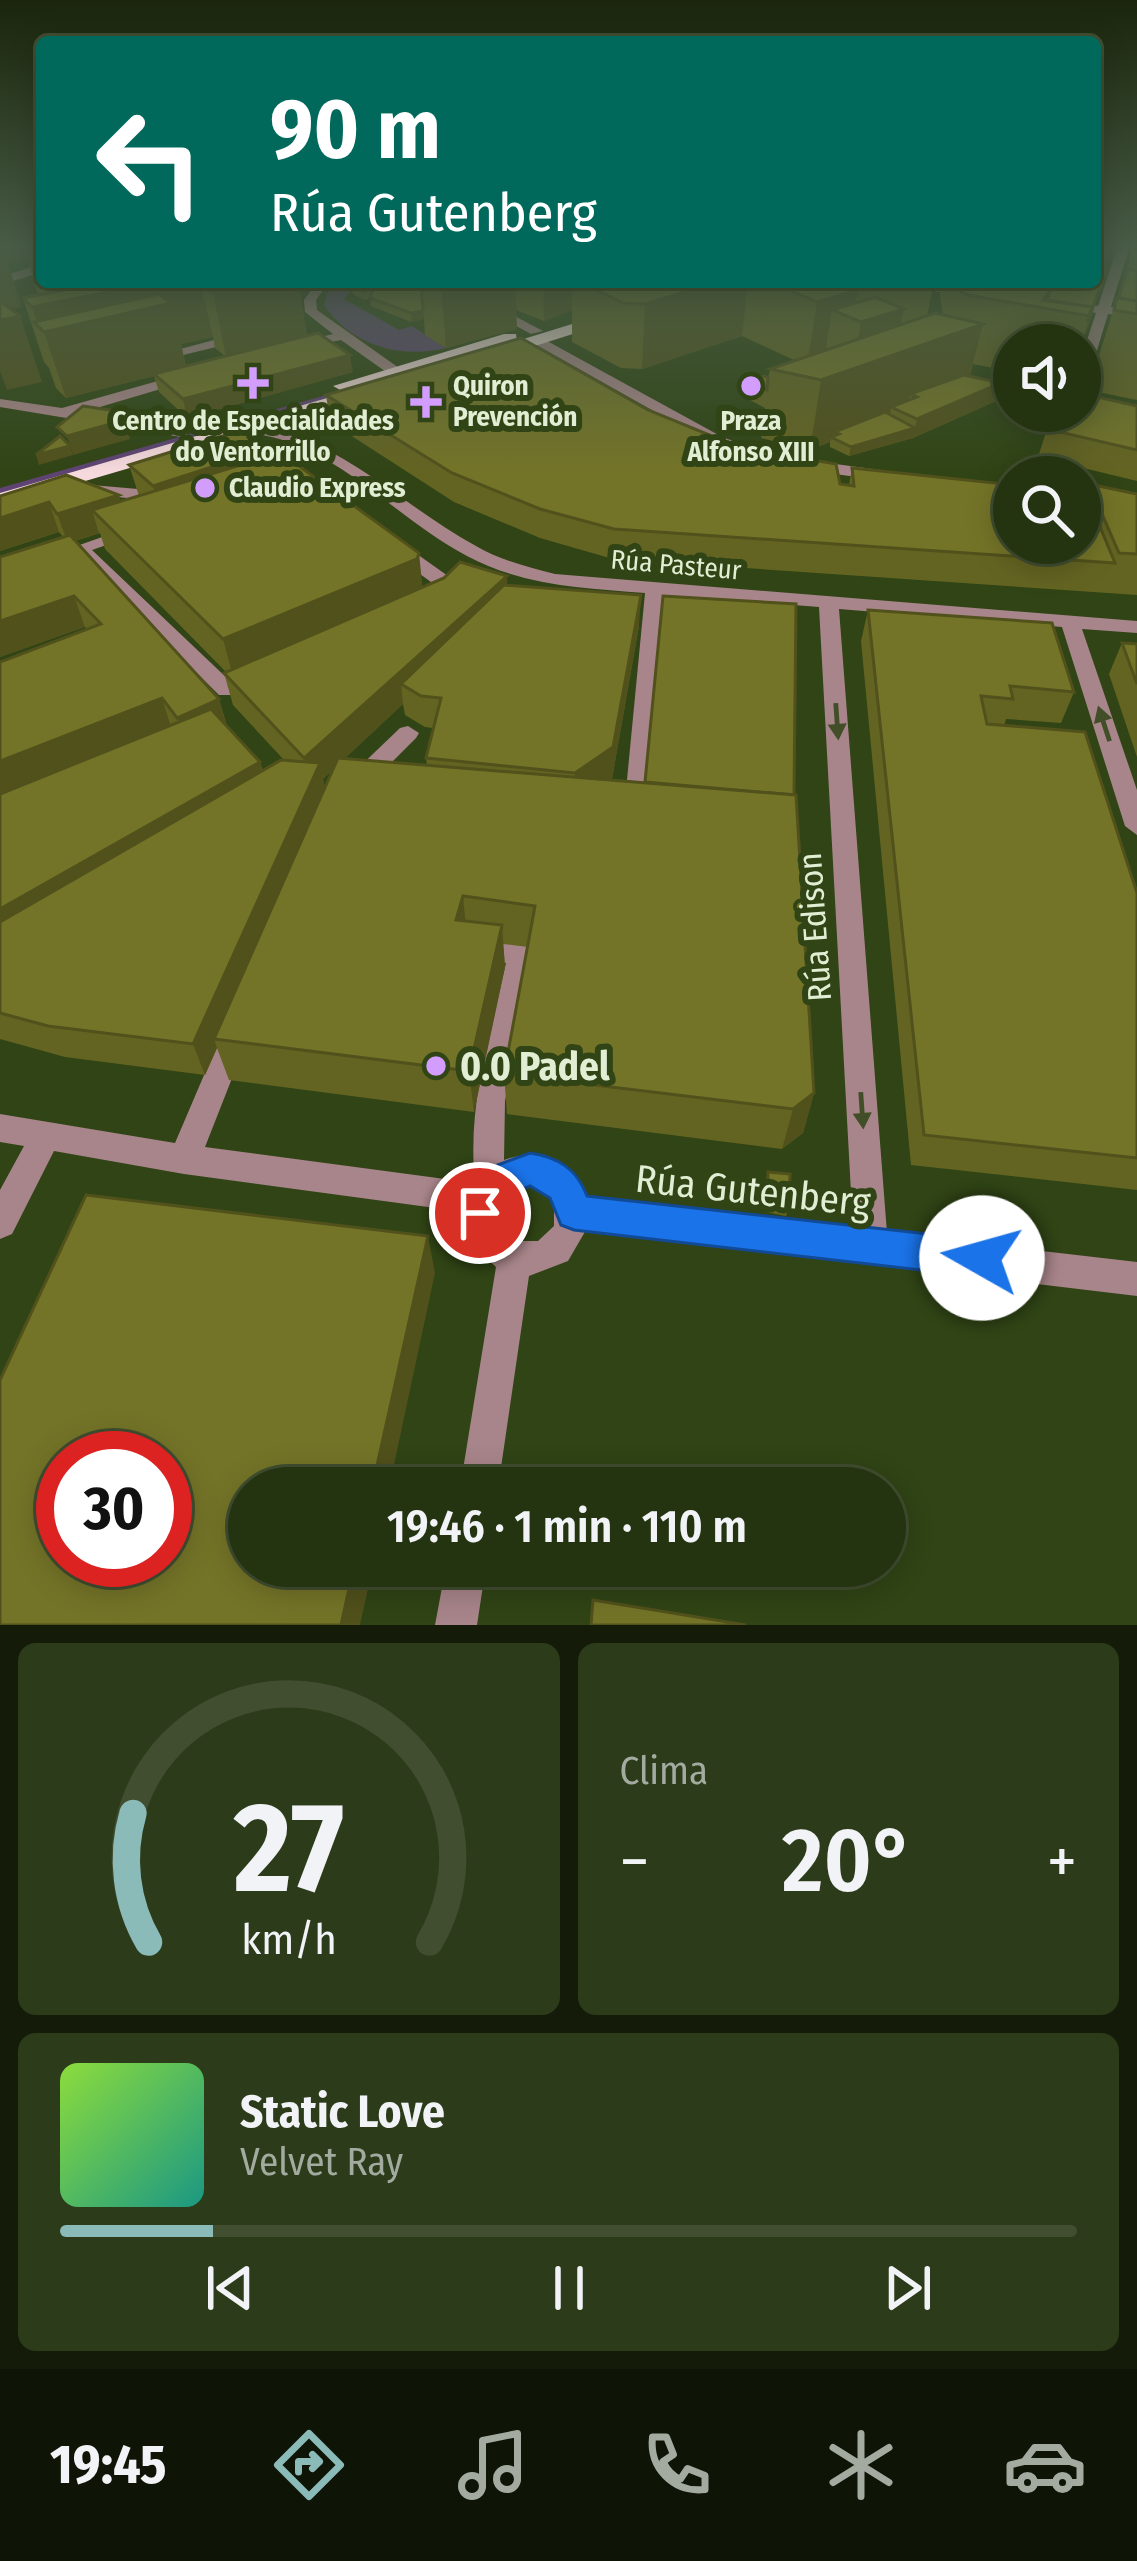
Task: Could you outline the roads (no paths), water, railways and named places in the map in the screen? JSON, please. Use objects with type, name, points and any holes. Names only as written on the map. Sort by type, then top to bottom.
[{"type":"main road","points":[[0,500],[327,406],[489,354],[571,321]]},
{"type":"main road","points":[[0,484],[435,359],[593,321]]},
{"type":"main road","points":[[370,392],[393,379],[394,371]]},
{"type":"main road","points":[[993,379],[951,373],[993,386]]},
{"type":"street","points":[[322,321],[394,371]]},
{"type":"street","points":[[511,321],[562,356],[692,428],[752,453],[908,478]]},
{"type":"street","points":[[137,362],[266,330]]},
{"type":"street","points":[[562,332],[557,345],[562,356]]},
{"type":"street","points":[[280,352],[341,336]]},
{"type":"street","points":[[489,354],[533,350],[562,356]]},
{"type":"street","points":[[62,412],[202,373],[178,352]]},
{"type":"street","points":[[371,355],[435,359]]},
{"type":"street","points":[[342,386],[372,368],[371,355]]},
{"type":"street","points":[[0,403],[181,432]]},
{"type":"street","points":[[276,460],[315,446],[306,426],[327,406]]},
{"type":"street","name":"Rúa Pasteur","points":[[250,428],[283,432],[315,446],[489,560],[554,580],[655,592],[1137,627]]},
{"type":"street","points":[[677,442],[692,428]]},
{"type":"street","points":[[729,463],[752,453]]},
{"type":"street","points":[[280,478],[305,483],[441,580],[437,602],[227,690],[80,548],[280,478]]},
{"type":"street","points":[[60,483],[138,494]]},
{"type":"street","points":[[441,580],[489,560]]},
{"type":"street","points":[[614,812],[636,814],[655,592]]},
{"type":"street","name":"Rúa Edison","points":[[830,604],[871,1245]]},
{"type":"street","points":[[1070,622],[1137,826]]},
{"type":"street","points":[[393,794],[349,790],[408,734]]},
{"type":"street","points":[[0,1128],[184,1159],[487,1191],[516,1171],[544,1172],[565,1187],[574,1213],[556,1247],[544,1255],[515,1257],[489,1241],[480,1213],[487,1191],[488,1128],[522,954],[473,950]]},
{"type":"street","points":[[184,1159],[248,1004]]},
{"type":"street","points":[[0,1223],[44,1139]]},
{"type":"street","name":"Rúa Gutenberg","points":[[574,1213],[1137,1279]]},
{"type":"street","points":[[482,1467],[515,1257]]},
{"type":"street","points":[[456,1625],[462,1587]]},
{"type":"place","name":"Centro de Especialidades do Ventorrillo","points":[[253,383]]},
{"type":"place","name":"Praza Alfonso XIII","points":[[751,386]]},
{"type":"place","name":"Quiron Prevención","points":[[426,402]]},
{"type":"place","name":"Claudio Express","points":[[205,488]]},
{"type":"place","name":"0.0 Padel","points":[[436,1066]]}]
